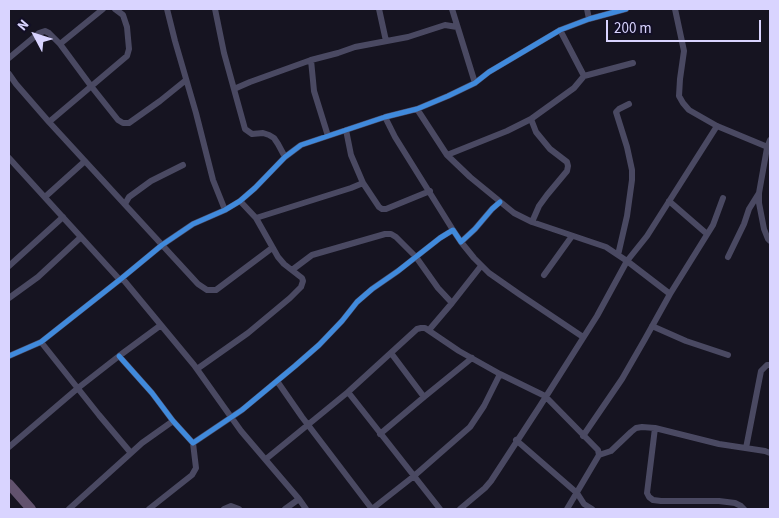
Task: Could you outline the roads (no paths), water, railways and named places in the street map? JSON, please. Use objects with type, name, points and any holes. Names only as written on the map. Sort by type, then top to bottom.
[{"type":"highway","points":[[9,484],[31,509]]},
{"type":"street","points":[[60,44],[104,9]]},
{"type":"street","points":[[50,122],[127,56],[129,49],[127,27],[123,15],[115,9]]},
{"type":"street","points":[[167,9],[214,180],[225,210]]},
{"type":"street","points":[[215,9],[224,53],[245,128],[252,134],[263,133],[274,138],[285,157]]},
{"type":"street","points":[[380,9],[386,41]]},
{"type":"street","points":[[587,9],[589,19]]},
{"type":"street","points":[[9,356],[41,342],[162,245],[193,224],[240,201],[285,157],[301,146],[385,117],[417,109],[448,96],[475,84],[489,72],[560,30],[589,19],[626,9]]},
{"type":"street","points":[[675,9],[684,51],[679,96],[683,103],[690,110],[717,126],[769,148]]},
{"type":"street","points":[[445,25],[453,12]]},
{"type":"street","points":[[453,12],[475,84]]},
{"type":"street","points":[[234,89],[311,60],[338,53],[355,46],[408,37],[445,25],[457,26]]},
{"type":"street","points":[[560,30],[584,76]]},
{"type":"street","points":[[9,58],[39,33],[44,31],[49,33],[60,44],[118,120],[123,123],[129,123],[160,102],[186,80]]},
{"type":"street","points":[[311,60],[314,91],[328,136]]},
{"type":"street","points":[[447,155],[507,131],[531,119],[574,88],[584,76],[633,63]]},
{"type":"street","points":[[9,74],[85,161],[198,284],[207,290],[216,290],[272,248]]},
{"type":"street","points":[[618,255],[627,216],[632,170],[616,112],[630,104]]},
{"type":"street","points":[[417,109],[447,155],[470,177],[514,213],[532,222],[606,248],[627,261],[670,294]]},
{"type":"street","points":[[385,117],[395,137],[453,230],[465,248],[481,266],[583,337]]},
{"type":"street","points":[[531,119],[536,132],[550,149],[567,162],[568,166],[567,171],[539,206],[532,222]]},
{"type":"street","points":[[460,509],[485,488],[597,316],[627,261],[647,236],[717,126]]},
{"type":"street","points":[[346,130],[352,155],[363,183],[379,207],[386,209],[430,191]]},
{"type":"street","points":[[770,140],[759,193],[764,229],[770,241]]},
{"type":"street","points":[[45,197],[85,161]]},
{"type":"street","points":[[10,162],[64,217],[161,325],[197,369],[231,418],[300,499],[306,509]]},
{"type":"street","points":[[125,204],[129,197],[145,185],[183,165]]},
{"type":"street","points":[[256,218],[363,183]]},
{"type":"street","points":[[728,257],[749,209],[759,193]]},
{"type":"street","points":[[583,436],[622,379],[670,294],[713,225],[724,198]]},
{"type":"street","points":[[197,369],[248,333],[295,293],[303,281],[278,257],[256,218],[240,201]]},
{"type":"street","points":[[669,201],[707,234]]},
{"type":"street","points":[[461,242],[475,229],[492,208],[500,202]]},
{"type":"street","points":[[9,266],[64,217]]},
{"type":"street","points":[[193,443],[231,418],[319,345],[365,295],[453,230]]},
{"type":"street","points":[[292,270],[312,255],[385,234],[391,234],[416,257],[438,288],[452,303]]},
{"type":"street","points":[[544,275],[572,236]]},
{"type":"street","points":[[9,298],[38,277],[81,237]]},
{"type":"street","points":[[429,330],[481,266]]},
{"type":"street","points":[[9,447],[78,388],[161,325]]},
{"type":"street","points":[[652,326],[728,355]]},
{"type":"street","points":[[266,459],[348,392],[417,329],[421,328],[426,328],[500,374],[545,396],[598,450],[599,455]]},
{"type":"street","points":[[41,342],[131,453]]},
{"type":"street","points":[[391,353],[424,397]]},
{"type":"street","points":[[119,356],[193,443],[196,468],[192,475],[150,509]]},
{"type":"street","points":[[380,434],[472,358]]},
{"type":"street","points":[[746,448],[761,371],[767,365],[770,365]]},
{"type":"street","points":[[276,381],[372,509],[414,476],[470,427],[484,406],[500,374]]},
{"type":"street","points":[[348,392],[440,509]]},
{"type":"street","points":[[69,509],[142,443],[173,421]]},
{"type":"street","points":[[567,509],[599,455],[611,451],[636,428],[655,428],[719,444],[769,450]]},
{"type":"street","points":[[655,428],[647,493],[649,496],[654,500],[660,501],[719,501],[735,503],[744,509]]},
{"type":"street","points":[[516,440],[577,493],[584,504],[592,509]]},
{"type":"street","points":[[285,509],[300,499]]},
{"type":"street","points":[[224,509],[231,506],[239,509]]}]
